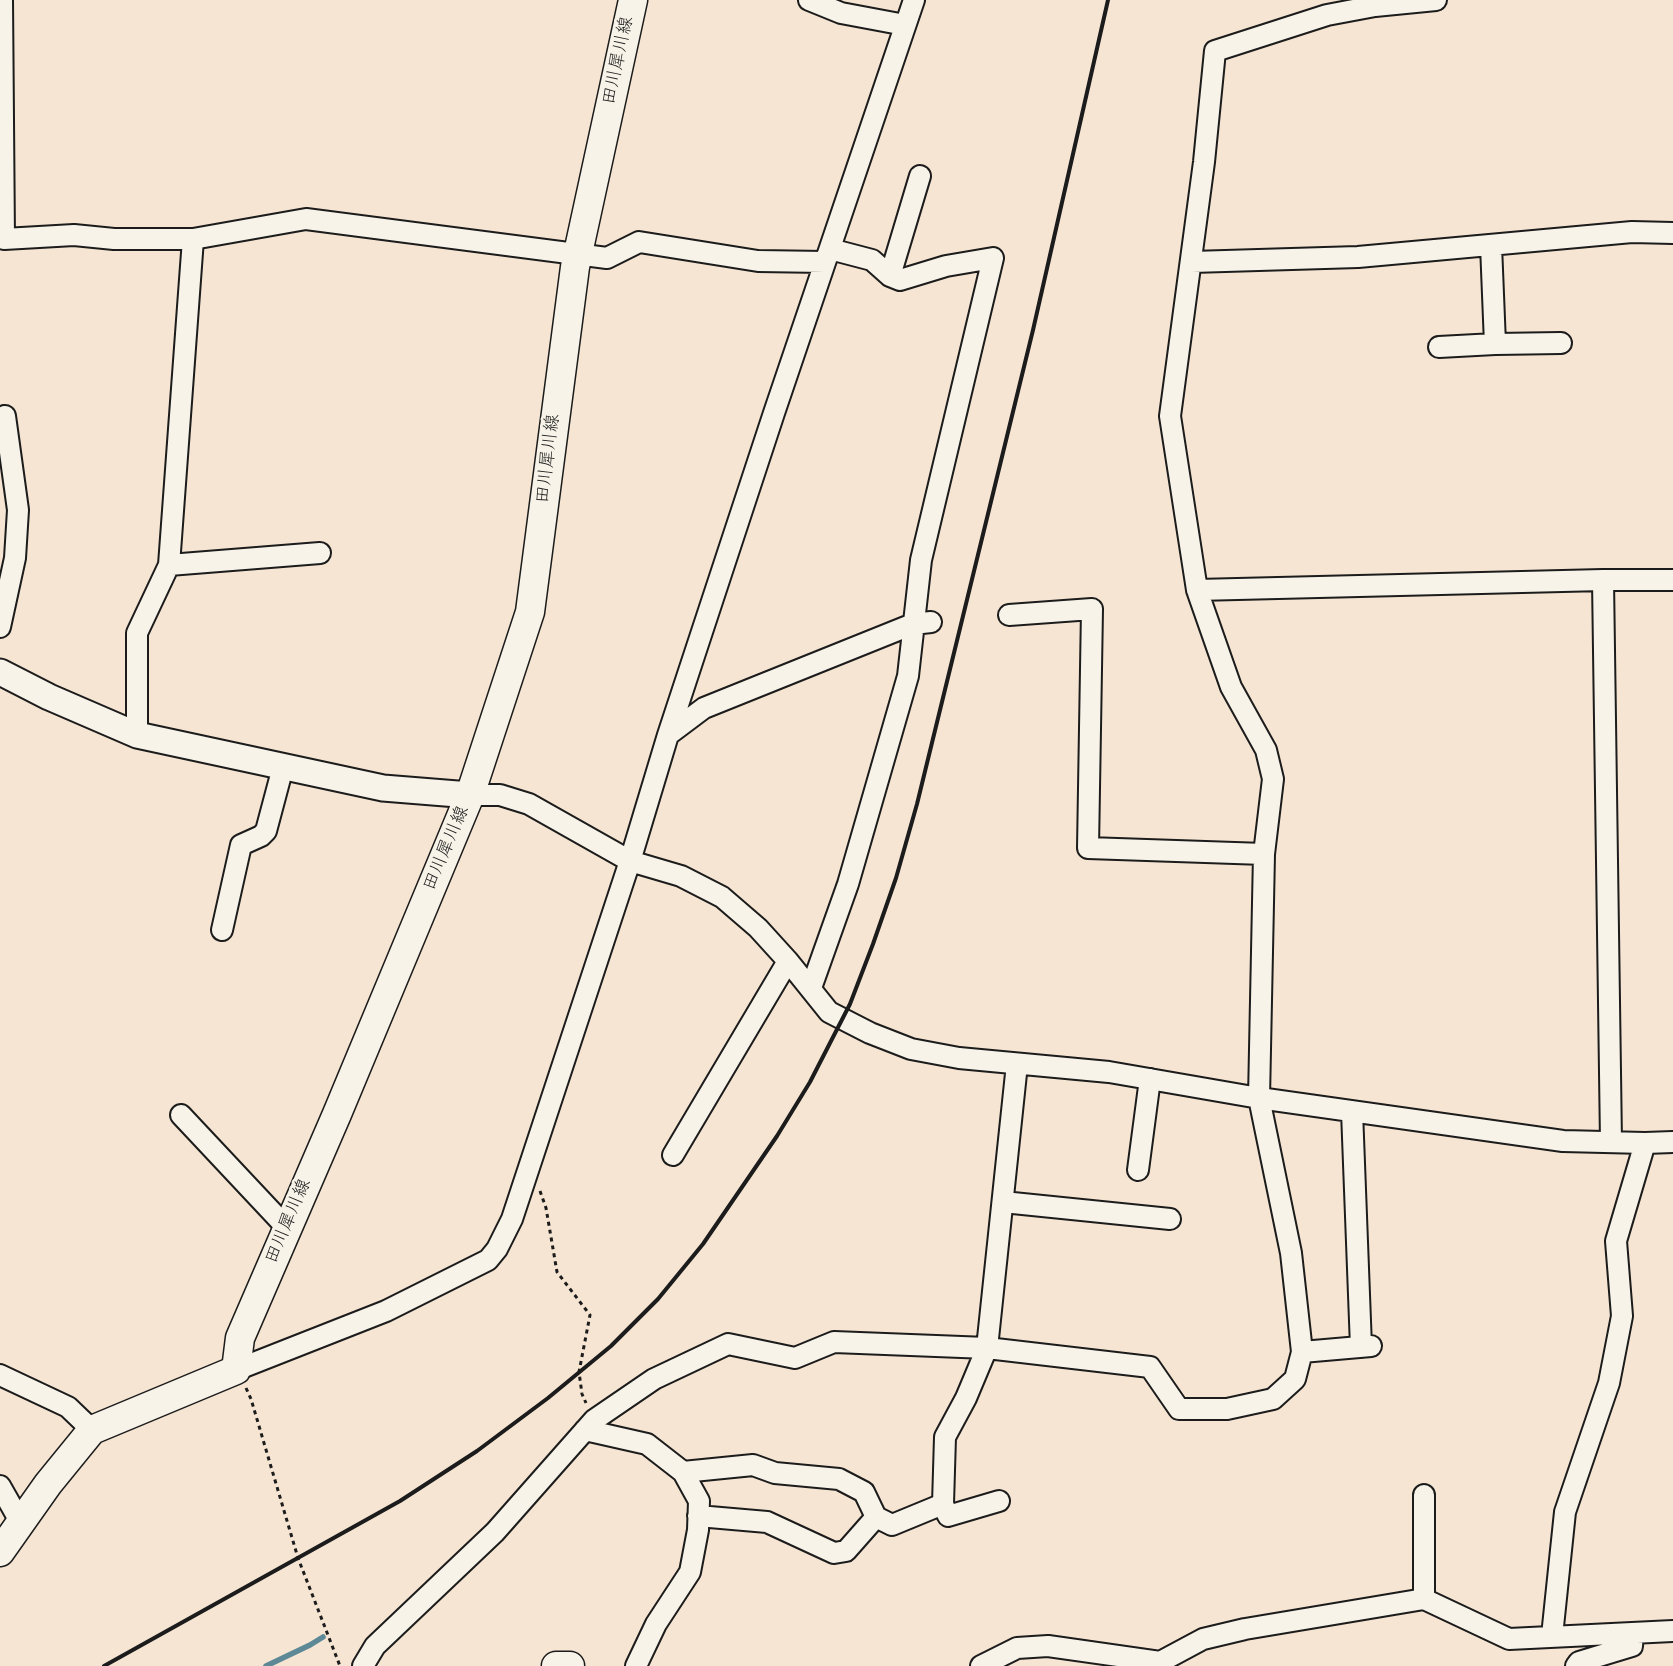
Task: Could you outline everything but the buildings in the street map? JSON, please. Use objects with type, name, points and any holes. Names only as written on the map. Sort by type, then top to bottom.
[{"type":"main road","name":"田川犀川線","points":[[236,1370],[240,1338],[288,1229],[470,795],[530,612],[578,253],[633,0]]},
{"type":"main road","points":[[0,1552],[48,1484],[92,1430],[236,1370]]},
{"type":"main road","points":[[556,1666],[570,1666]]},
{"type":"street","points":[[2,0],[4,239],[74,235],[114,239],[193,239],[306,219],[607,258],[639,242],[758,261],[828,256],[872,260],[890,276],[900,280],[946,266],[993,258],[921,560],[922,623],[848,884],[811,988]]},
{"type":"street","points":[[809,0],[841,13],[906,25]]},
{"type":"street","points":[[236,1370],[386,1312],[488,1260],[497,1249],[512,1219],[630,861],[668,735],[777,403],[914,0]]},
{"type":"street","points":[[363,1666],[375,1646],[495,1532],[589,1425],[654,1379],[728,1344],[795,1358],[834,1342],[987,1348],[1150,1367],[1179,1409],[1227,1409],[1273,1398],[1295,1379],[1302,1352],[1291,1253],[1259,1098],[1264,854],[1274,779],[1266,750],[1231,687],[1197,590],[1170,416],[1192,262],[1215,50],[1327,15],[1375,6],[1436,0]]},
{"type":"street","points":[[890,276],[920,176]]},
{"type":"street","points":[[1192,262],[1358,257],[1632,232],[1673,233]]},
{"type":"street","points":[[137,735],[136,633],[169,565],[193,239]]},
{"type":"street","points":[[1491,245],[1495,344]]},
{"type":"street","points":[[1439,347],[1561,343]]},
{"type":"street","points":[[0,627],[15,558],[18,510],[5,416]]},
{"type":"street","points":[[169,565],[320,553]]},
{"type":"street","points":[[1603,580],[1611,1142]]},
{"type":"street","points":[[1197,590],[1673,580]]},
{"type":"street","points":[[1009,615],[1092,609],[1088,848],[1264,854]]},
{"type":"street","points":[[668,735],[704,708],[922,623]]},
{"type":"street","points":[[0,672],[49,697],[137,735],[383,788],[470,795],[500,795],[529,804],[630,861],[681,876],[722,897],[758,928],[811,988],[829,1012],[870,1033],[911,1049],[959,1058],[1109,1072],[1259,1098],[1563,1141],[1673,1142]]},
{"type":"street","points":[[222,930],[241,845],[261,836],[266,831],[283,766]]},
{"type":"street","points":[[673,1155],[788,961]]},
{"type":"street","points":[[999,1501],[948,1516],[943,1504],[945,1437],[966,1398],[987,1348],[1017,1064]]},
{"type":"street","points":[[1138,1170],[1150,1079]]},
{"type":"street","points":[[1302,1352],[1366,1346],[1352,1111]]},
{"type":"street","points":[[181,1115],[288,1229]]},
{"type":"street","points":[[1552,1636],[1564,1512],[1610,1383],[1622,1316],[1616,1241],[1645,1143]]},
{"type":"street","points":[[1002,1202],[1170,1219]]},
{"type":"street","points":[[0,1375],[68,1407],[92,1430]]},
{"type":"street","points":[[589,1425],[647,1444],[683,1472],[699,1501],[698,1530],[690,1572],[656,1624],[636,1666]]},
{"type":"street","points":[[683,1472],[753,1465],[775,1473],[839,1479],[864,1492],[876,1517],[892,1525],[943,1504]]},
{"type":"street","points":[[0,1486],[21,1523]]},
{"type":"street","points":[[1424,1495],[1424,1598]]},
{"type":"street","points":[[698,1516],[767,1522],[834,1553],[846,1551],[876,1517]]},
{"type":"street","points":[[982,1666],[1017,1648],[1048,1646],[1159,1664],[1203,1638],[1424,1598],[1508,1639],[1673,1631]]},
{"type":"street","points":[[1576,1666],[1580,1662],[1632,1646],[1632,1633]]},
{"type":"path","points":[[528,1169],[538,1185],[546,1208],[557,1272],[590,1315],[579,1372],[589,1425]]},
{"type":"path","points":[[236,1370],[252,1399],[298,1558],[340,1666]]},
{"type":"waterway","points":[[266,1666],[323,1637]]},
{"type":"railway","points":[[104,1666],[400,1501],[477,1451],[548,1398],[611,1346],[658,1299],[703,1244],[777,1136],[810,1082],[850,1004],[896,878],[917,804],[1033,330],[1108,0]]}]
